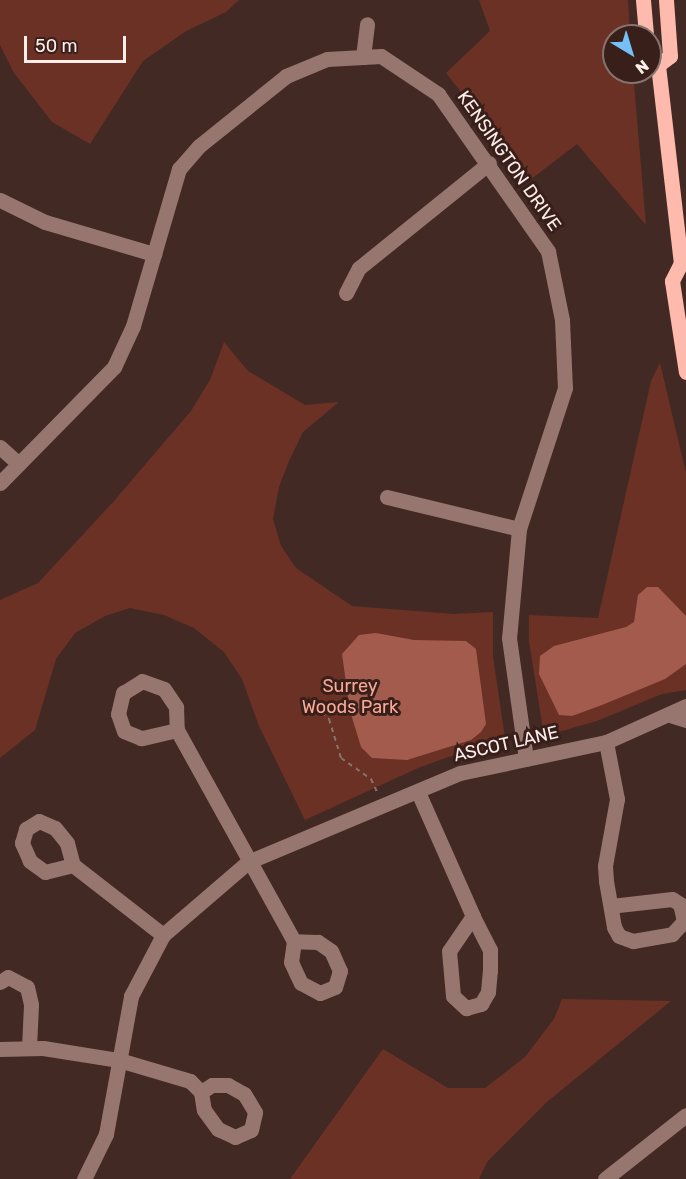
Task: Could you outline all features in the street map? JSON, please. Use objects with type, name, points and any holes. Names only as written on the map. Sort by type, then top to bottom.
[{"type":"main road","points":[[643,0],[645,24]]},
{"type":"main road","points":[[662,58],[670,56],[666,0]]},
{"type":"main road","points":[[657,84],[684,265],[672,281],[686,372]]},
{"type":"street","points":[[363,57],[367,24]]},
{"type":"street","name":"KENSINGTON DRIVE","points":[[0,483],[114,368],[133,326],[179,169],[199,146],[286,76],[327,59],[381,56],[438,94],[489,164],[548,252],[562,320],[566,388],[519,530],[509,638],[526,759]]},
{"type":"street","points":[[346,293],[359,268],[489,164]]},
{"type":"street","points":[[0,200],[45,222],[154,254]]},
{"type":"street","points":[[0,447],[19,464]]},
{"type":"street","points":[[387,496],[519,530]]},
{"type":"street","name":"ASCOT LANE","points":[[84,1179],[106,1134],[131,996],[164,935],[248,861],[460,773],[606,742],[686,706]]},
{"type":"street","points":[[670,715],[686,720]]},
{"type":"street","points":[[177,730],[294,941]]},
{"type":"street","points":[[606,742],[617,799],[606,851],[611,906],[614,927],[625,940],[672,934],[684,921],[680,904],[672,898],[611,906]]},
{"type":"street","points":[[418,792],[490,950],[488,992],[481,1004],[465,1008],[453,996],[449,951],[473,916]]},
{"type":"street","points":[[73,865],[164,935]]},
{"type":"street","points":[[0,982],[8,977],[27,987],[31,1005],[28,1048]]},
{"type":"street","points":[[0,1049],[28,1048],[119,1060],[190,1081],[201,1092]]},
{"type":"street","points":[[605,1179],[686,1115]]},
{"type":"path","points":[[305,711],[322,712],[329,719],[341,758],[371,779],[383,806]]},
{"type":"green space","points":[[0,0],[239,0],[226,12],[186,31],[143,61],[90,144],[52,122],[14,73],[0,45]]},
{"type":"green space","points":[[479,0],[628,0],[629,24],[602,24],[602,84],[634,84],[646,225],[577,144],[530,180],[446,73],[490,31]]},
{"type":"green space","name":"Surrey Woods Park","points":[[224,342],[248,371],[305,405],[339,402],[303,432],[279,487],[273,519],[281,546],[296,568],[352,606],[454,614],[493,612],[493,656],[506,745],[448,757],[418,768],[305,820],[259,726],[242,679],[224,652],[194,628],[164,615],[130,608],[105,616],[75,633],[56,659],[35,730],[0,758],[0,600],[38,583],[114,501],[191,411],[210,380]]},
{"type":"green space","points":[[660,363],[686,473],[686,690],[662,694],[597,721],[544,736],[529,641],[529,615],[598,618],[651,381]]},
{"type":"green space","points":[[562,999],[671,1001],[548,1101],[487,1162],[479,1179],[290,1179],[383,1049],[448,1088],[485,1088],[525,1057],[554,1019]]},
{"type":"shaded area","points":[[647,587],[658,587],[686,616],[686,664],[665,679],[602,705],[572,716],[559,715],[539,674],[540,656],[554,646],[626,627],[634,622],[638,595]]},
{"type":"shaded area","points":[[376,633],[414,640],[466,641],[476,649],[486,724],[481,732],[471,740],[407,760],[372,758],[361,747],[350,711],[342,654],[359,635]]}]
